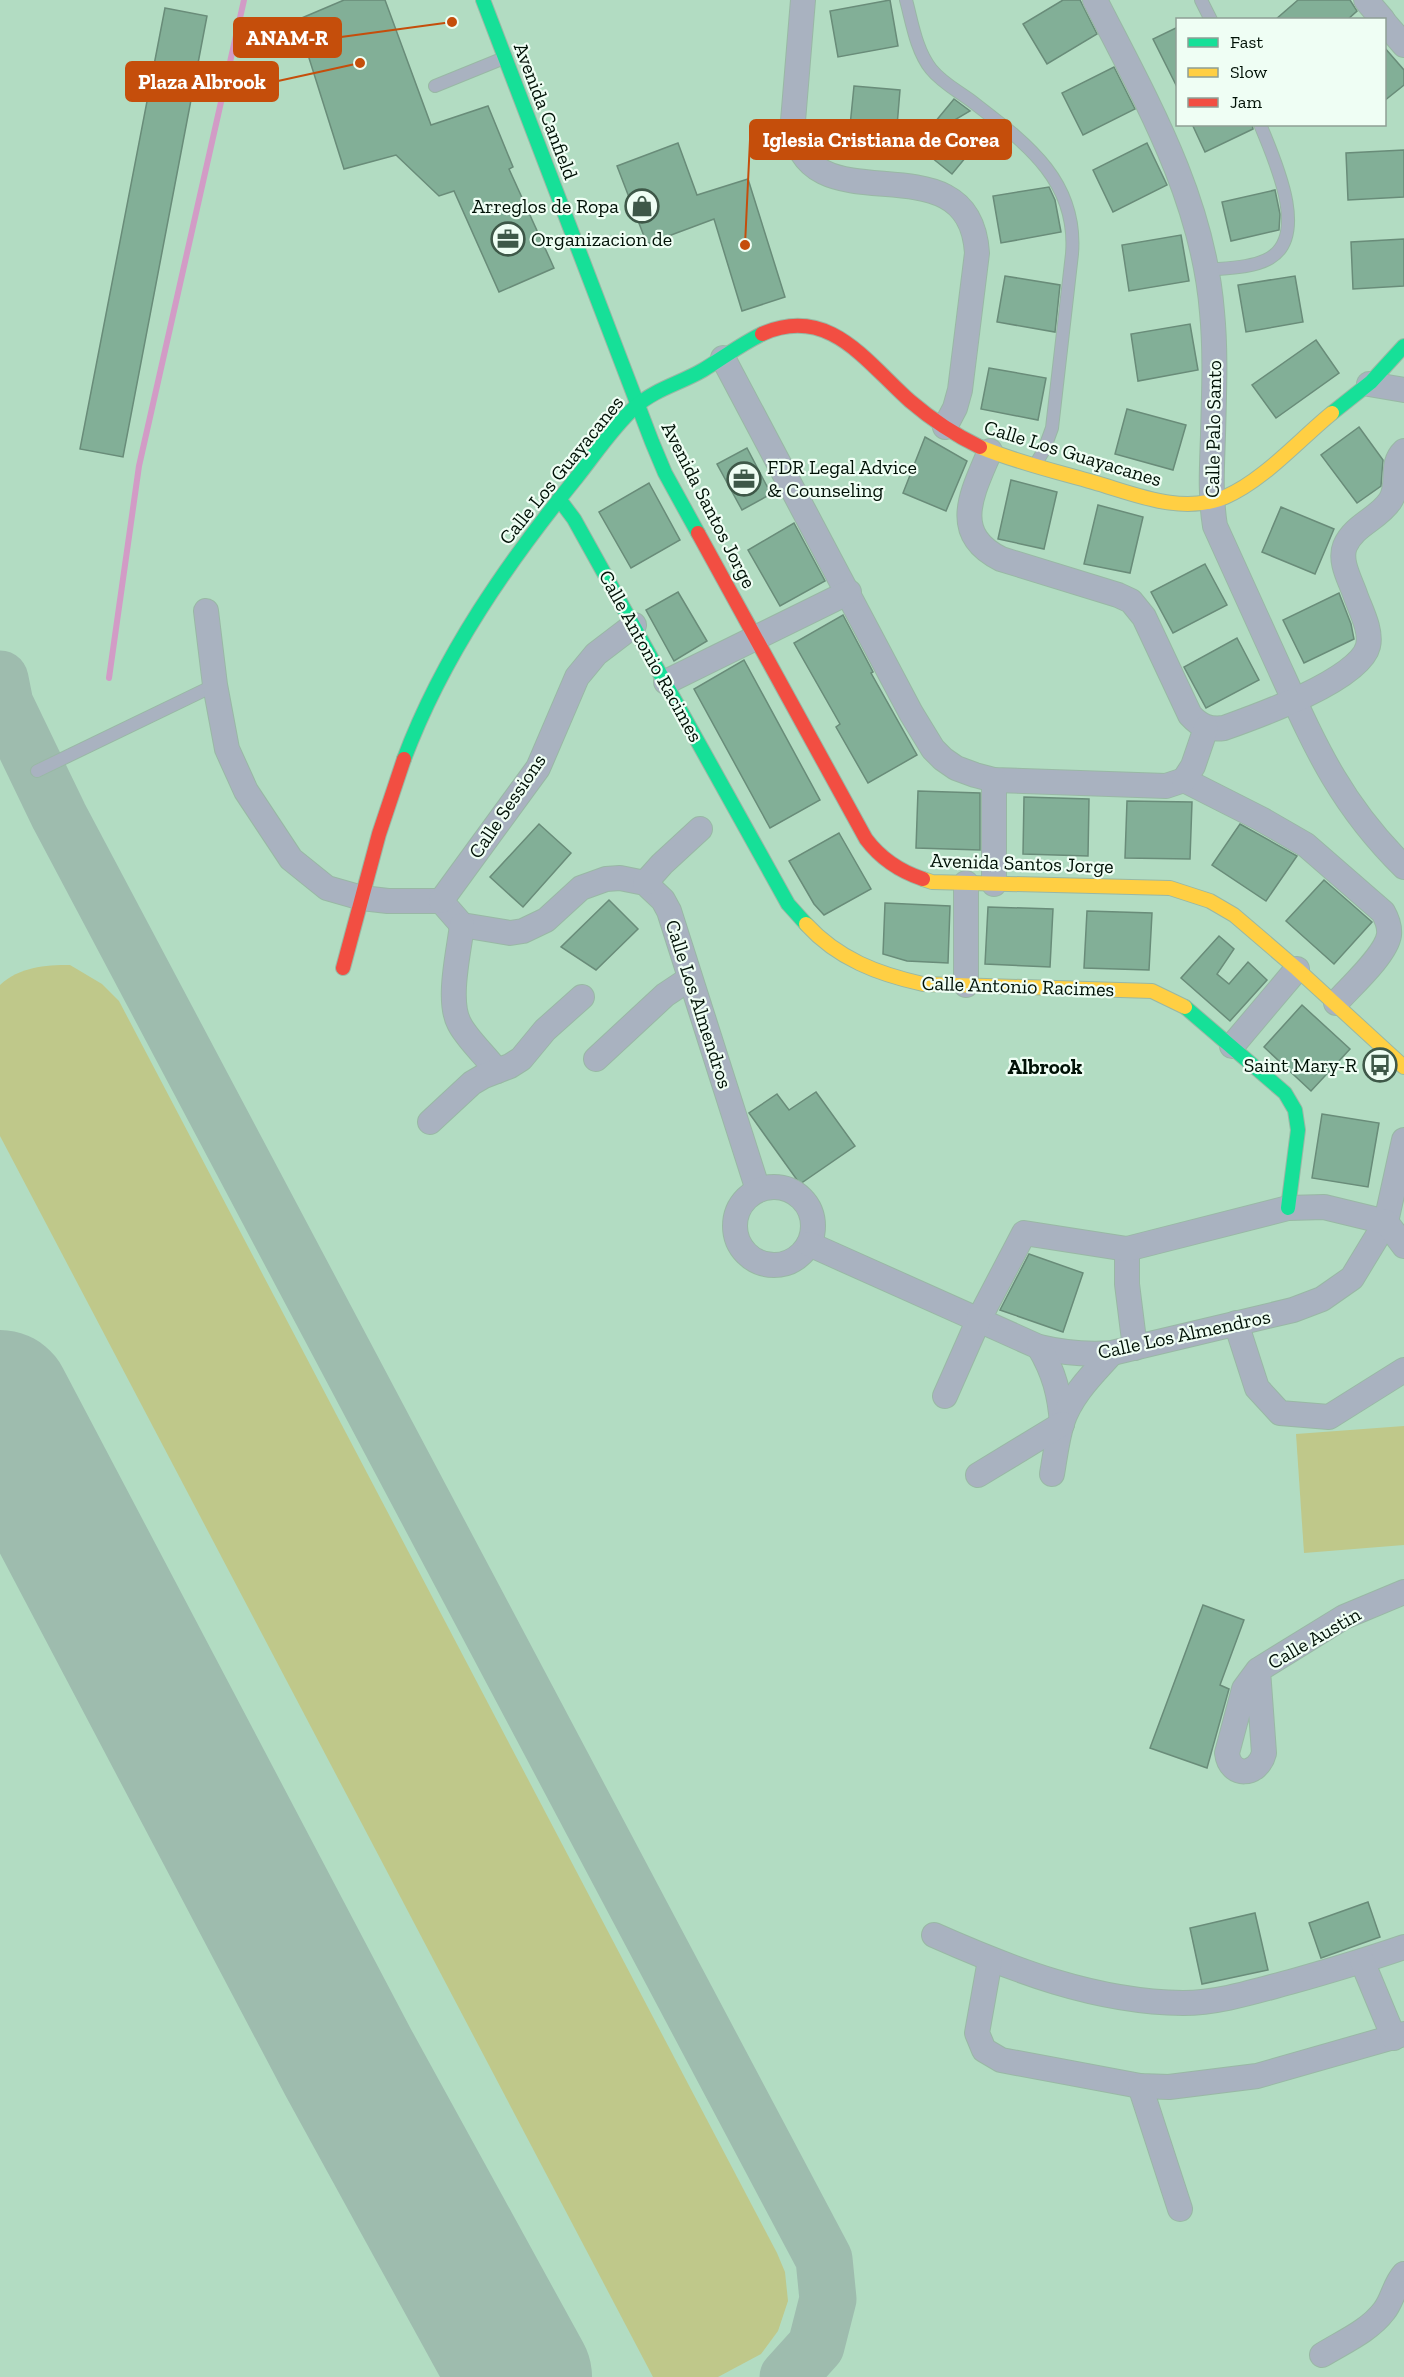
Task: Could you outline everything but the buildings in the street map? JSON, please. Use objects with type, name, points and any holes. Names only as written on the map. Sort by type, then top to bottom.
[{"type":"street","name":"Avenida Canfield","points":[[483,0],[638,404]]},
{"type":"street","points":[[803,0],[793,121],[794,136],[805,158],[824,174],[840,179],[919,188],[943,195],[963,212],[975,234],[977,260],[960,390],[955,408],[945,428]]},
{"type":"street","name":"Calle Palo Santo","points":[[1095,0],[1170,149],[1193,214],[1206,270],[1215,349],[1211,502],[1215,526],[1316,748],[1338,788],[1371,833],[1404,867]]},
{"type":"street","points":[[1366,0],[1381,18]]},
{"type":"street","points":[[1386,23],[1404,45]]},
{"type":"street","name":"Calle Los Guayacanes","points":[[343,968],[394,788],[437,687],[493,589],[558,499],[638,404],[694,375],[756,336],[775,328],[798,325],[823,329],[850,344],[911,402],[945,428],[990,451],[1035,466],[1173,503],[1191,505],[1226,498],[1242,488],[1368,384],[1404,346]]},
{"type":"street","points":[[723,357],[911,713],[933,749],[956,768],[994,780],[1166,786],[1184,780],[1193,766],[1206,728]]},
{"type":"street","points":[[1368,384],[1404,390]]},
{"type":"street","name":"Avenida Santos Jorge","points":[[638,404],[666,473],[866,839],[891,866],[913,878],[932,882],[1144,887],[1187,892],[1210,900],[1234,915],[1297,969],[1404,1067]]},
{"type":"street","points":[[990,451],[971,496],[971,526],[979,544],[985,551],[1001,560],[1118,595],[1131,601],[1144,617],[1190,715],[1206,728],[1224,728],[1295,701],[1351,668],[1364,655],[1368,645],[1368,631],[1345,566],[1344,549],[1352,534],[1390,501],[1396,488],[1395,465],[1404,451]]},
{"type":"street","name":"Calle Antonio Racimes","points":[[558,499],[574,519],[788,904],[824,942],[855,963],[890,977],[923,984],[1152,992],[1182,1004],[1285,1093],[1295,1110],[1298,1130],[1288,1208]]},
{"type":"street","points":[[666,682],[755,636],[849,592]]},
{"type":"street","points":[[206,611],[215,685],[232,759],[246,791],[291,859],[327,888],[362,898],[388,902],[441,902],[462,925],[500,933],[523,931],[546,920],[571,896],[592,883],[620,878],[645,883],[700,829]]},
{"type":"street","name":"Calle Sessions","points":[[441,902],[538,768],[577,677],[596,654],[634,625]]},
{"type":"street","points":[[994,780],[994,884]]},
{"type":"street","points":[[1184,780],[1306,845],[1383,912],[1389,927],[1387,943],[1336,1003]]},
{"type":"street","name":"Calle Los Almendros","points":[[645,883],[663,900],[669,912],[758,1190]]},
{"type":"street","points":[[966,884],[966,985]]},
{"type":"street","points":[[462,925],[454,994],[455,1013],[462,1029],[497,1071]]},
{"type":"street","points":[[1232,1046],[1297,969]]},
{"type":"street","points":[[596,1059],[665,995],[689,979]]},
{"type":"street","points":[[430,1122],[472,1083],[521,1059],[545,1030],[582,997]]},
{"type":"street","name":"Calle Los Almendros","points":[[808,1244],[1039,1347],[1072,1354],[1112,1353],[1293,1310],[1329,1294],[1352,1278],[1386,1222],[1404,1140]]},
{"type":"street","points":[[770,1187],[793,1192],[803,1199],[810,1209],[813,1233],[800,1255],[789,1262],[776,1265],[763,1263],[751,1257],[741,1248],[736,1235],[735,1222],[739,1209],[747,1198],[758,1190],[770,1187]]},
{"type":"street","points":[[945,1396],[979,1319],[1024,1233],[1127,1249],[1288,1208],[1324,1207],[1386,1222],[1404,1246]]},
{"type":"street","points":[[1127,1249],[1127,1284],[1135,1348]]},
{"type":"street","points":[[1236,1323],[1257,1388],[1280,1413],[1329,1417],[1404,1370]]},
{"type":"street","points":[[1039,1347],[1056,1383],[1062,1424]]},
{"type":"street","points":[[1052,1474],[1062,1424],[1077,1394],[1112,1353]]},
{"type":"street","points":[[978,1475],[1062,1424]]},
{"type":"street","name":"Calle Austin","points":[[1258,1670],[1344,1617],[1404,1592]]},
{"type":"street","points":[[934,1935],[990,1960],[1078,1990],[1136,1999],[1185,2003],[1244,1995],[1404,1947]]},
{"type":"street","points":[[990,1960],[977,2033],[984,2050],[1001,2060],[1140,2086],[1169,2087],[1257,2076],[1399,2036],[1362,1961]]},
{"type":"street","points":[[1140,2086],[1180,2209]]},
{"type":"street","points":[[1322,2355],[1375,2322],[1400,2294]]},
{"type":"lane","points":[[906,0],[918,44],[931,69],[944,82],[973,102],[1039,157],[1055,178],[1066,203],[1072,227],[1073,246],[1052,428],[1035,466]]},
{"type":"lane","points":[[1201,0],[1210,18]]},
{"type":"lane","points":[[435,86],[505,58]]},
{"type":"lane","points":[[1206,270],[1269,258],[1282,247],[1288,231],[1288,209],[1261,126]]},
{"type":"lane","points":[[37,771],[215,685]]},
{"type":"green space","points":[[70,965],[102,984],[119,1001],[777,2253],[785,2272],[788,2301],[778,2331],[761,2354],[718,2377],[653,2377],[0,1136],[0,985],[15,974],[24,971]]},
{"type":"green space","points":[[1404,1426],[1404,1545],[1304,1553],[1296,1434]]},
{"type":"waterway","points":[[109,678],[139,466],[244,0]]},
{"type":"taxiway","points":[[0,679],[5,704],[59,816],[824,2259],[828,2299],[816,2346],[788,2377]]},
{"type":"runway","points":[[0,1401],[348,2062],[521,2377]]},
{"type":"traffic: fast","points":[[483,0],[652,442],[665,473],[698,533]]},
{"type":"traffic: fast","points":[[404,759],[438,683],[479,611],[526,542],[612,432],[643,401],[695,375],[762,334]]},
{"type":"traffic: fast","points":[[1332,413],[1371,382],[1404,346]]},
{"type":"traffic: fast","points":[[559,499],[574,519],[788,904],[806,924]]},
{"type":"traffic: fast","points":[[1185,1007],[1285,1093],[1295,1110],[1298,1130],[1288,1208]]},
{"type":"traffic: slow","points":[[980,447],[1021,462],[1142,497],[1192,504],[1225,497],[1253,481],[1332,413]]},
{"type":"traffic: slow","points":[[923,879],[932,882],[1170,888],[1210,901],[1234,915],[1404,1067]]},
{"type":"traffic: slow","points":[[806,924],[831,947],[845,956],[875,970],[923,984],[1152,991],[1185,1007]]},
{"type":"traffic: jam","points":[[762,334],[786,327],[807,326],[827,332],[862,355],[926,414],[952,432],[980,447]]},
{"type":"traffic: jam","points":[[698,533],[866,839],[891,864],[923,879]]},
{"type":"traffic: jam","points":[[343,968],[379,834],[404,759]]},
{"type":"place","name":"ANAM-R","points":[[452,22]]},
{"type":"place","name":"Plaza Albrook","points":[[360,63]]},
{"type":"place","name":"Arreglos de Ropa","points":[[642,206]]},
{"type":"place","name":"Organizacion de","points":[[508,239]]},
{"type":"place","name":"Iglesia Cristiana de Corea","points":[[745,245]]},
{"type":"place","name":"FDR Legal Advice & Counseling","points":[[744,479]]},
{"type":"place","name":"Saint Mary-R","points":[[1380,1065]]},
{"type":"district","name":"Albrook","points":[[1045,1066]]}]
